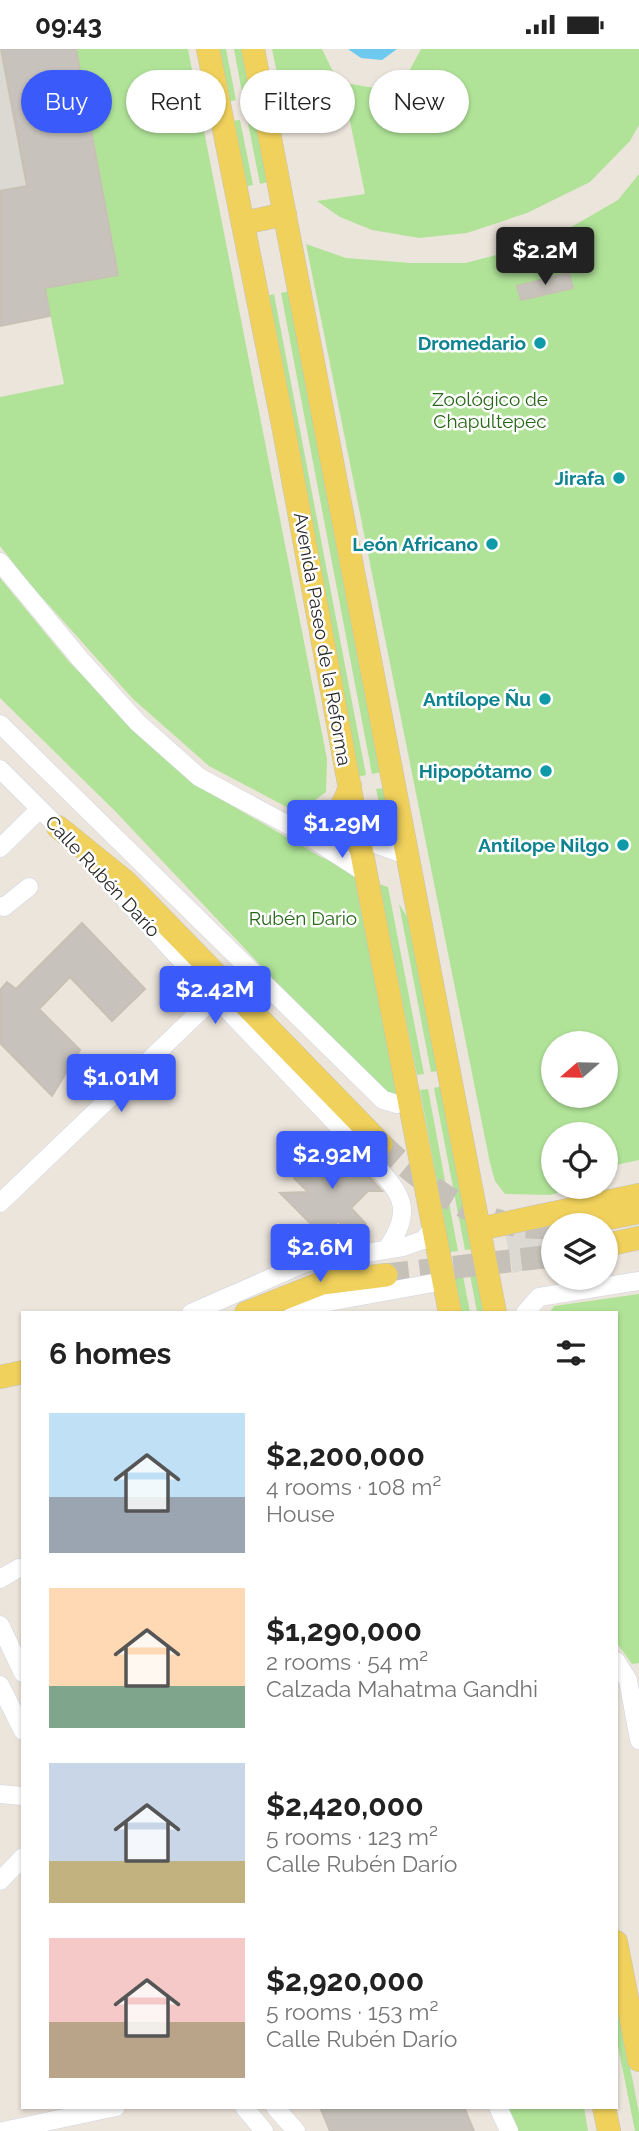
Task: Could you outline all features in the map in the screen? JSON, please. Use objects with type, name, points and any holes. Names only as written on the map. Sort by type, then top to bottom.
[{"type":"main road","name":"Avenida Paseo de la Reforma","points":[[208,49],[284,425],[359,838],[450,1311]]},
{"type":"main road","name":"Avenida Paseo de la Reforma","points":[[253,49],[495,1311]]},
{"type":"main road","points":[[244,223],[285,214]]},
{"type":"main road","points":[[303,833],[322,825],[335,815],[345,802],[350,786]]},
{"type":"main road","points":[[58,827],[126,882],[381,1144]]},
{"type":"main road","points":[[479,1229],[639,1195]]},
{"type":"main road","points":[[618,1216],[639,1212]]},
{"type":"main road","points":[[618,1242],[639,1238]]},
{"type":"main road","points":[[251,1311],[322,1283],[386,1275]]},
{"type":"main road","points":[[618,1952],[639,2060]]},
{"type":"main road","points":[[604,2109],[609,2131]]},
{"type":"street","points":[[3,570],[137,722],[199,777],[303,833],[367,874]]},
{"type":"street","name":"Calle Rubén Darío","points":[[0,724],[383,1100],[397,1104],[411,1101]]},
{"type":"street","name":"Calle Rubén Darío","points":[[3,778],[58,827],[389,1181],[402,1201],[403,1216],[397,1235],[386,1250]]},
{"type":"street","points":[[0,848],[40,809]]},
{"type":"street","points":[[303,833],[359,838],[406,855]]},
{"type":"street","points":[[0,906],[4,907],[29,887]]},
{"type":"street","points":[[0,1203],[215,997]]},
{"type":"street","points":[[196,1311],[305,1263],[403,1247],[423,1240],[434,1227]]},
{"type":"street","points":[[299,1311],[323,1303],[444,1281]]},
{"type":"street","points":[[527,1311],[539,1297],[639,1281]]},
{"type":"street","points":[[0,1579],[19,1567]]},
{"type":"street","points":[[0,1625],[21,1668]]},
{"type":"street","points":[[618,1663],[633,1679],[639,1739]]},
{"type":"street","points":[[0,1685],[21,1727]]},
{"type":"street","points":[[0,1794],[21,1799]]},
{"type":"street","points":[[0,1881],[21,1859]]},
{"type":"street","points":[[3,2131],[107,2109]]},
{"type":"street","points":[[246,2109],[264,2131]]},
{"type":"street","points":[[277,2109],[296,2131]]},
{"type":"street","points":[[499,2109],[509,2131]]},
{"type":"green space","points":[[76,49],[188,49],[192,70],[126,70],[126,133],[204,133],[327,759],[326,792],[298,813],[209,766],[133,699],[29,583],[0,546],[0,397],[64,384],[45,288],[118,274],[92,133],[112,133],[112,70],[80,70]]},
{"type":"green space","points":[[217,49],[226,49],[236,100],[227,102],[226,70],[221,70]]},
{"type":"green space","points":[[234,49],[242,49],[246,70],[240,70],[240,82]]},
{"type":"green space","points":[[272,49],[322,49],[332,70],[276,70]]},
{"type":"green space","points":[[421,49],[639,49],[639,125],[630,141],[590,182],[527,213],[467,233],[419,238],[372,230],[340,217],[317,201],[365,194],[352,133],[355,133],[355,85],[369,87],[369,133],[469,133],[469,70],[410,70]]},
{"type":"green space","points":[[240,120],[240,133],[243,133],[253,185],[244,187],[231,121]]},
{"type":"green space","points":[[250,133],[258,133],[268,182],[260,184]]},
{"type":"green space","name":"Zoológico de Chapultepec","points":[[639,174],[639,1160],[618,1164],[618,1122],[541,1122],[541,1195],[505,1194],[495,1181],[490,1163],[306,244],[346,258],[411,263],[465,263],[516,250],[566,230],[618,200]]},
{"type":"green space","points":[[289,291],[381,772],[372,774],[281,293]]},
{"type":"green space","points":[[274,294],[366,775],[358,777],[267,296]]},
{"type":"green space","name":"Rubén Dario","points":[[0,578],[70,663],[191,782],[321,857],[358,874],[405,1091],[392,1097],[379,1091],[116,812],[0,698]]},
{"type":"green space","points":[[384,788],[396,845],[387,840],[376,789]]},
{"type":"green space","points":[[379,884],[388,887],[424,1074],[417,1075]]},
{"type":"green space","points":[[399,904],[409,920],[439,1071],[431,1072]]},
{"type":"green space","points":[[442,1086],[473,1249],[465,1250],[434,1088]]},
{"type":"green space","points":[[428,1089],[458,1251],[450,1252],[420,1090]]},
{"type":"green space","points":[[475,1263],[484,1311],[477,1311],[468,1264]]},
{"type":"green space","points":[[461,1266],[470,1311],[461,1311],[453,1267]]},
{"type":"green space","points":[[639,1294],[639,1663],[632,1664],[618,1645],[618,1311],[551,1311],[554,1306]]},
{"type":"green space","points":[[618,2005],[639,2113],[639,2131],[635,2131],[618,2046]]},
{"type":"green space","points":[[500,2109],[584,2109],[588,2131],[510,2131]]},
{"type":"shaded area","points":[[0,49],[27,186],[0,191]]},
{"type":"shaded area","points":[[541,1226],[541,1267],[513,1273],[505,1233]]},
{"type":"water","points":[[348,49],[397,49],[382,60],[361,58]]},
{"type":"building","points":[[1,49],[76,49],[80,70],[21,70],[21,133],[92,133],[118,275],[45,288],[50,316],[0,326],[0,191],[27,186]]},
{"type":"building","points":[[569,273],[573,288],[521,300],[517,286]]},
{"type":"building","points":[[82,923],[145,989],[112,1021],[70,977],[39,1009],[80,1050],[52,1096],[0,1043],[0,990],[7,982],[16,989]]},
{"type":"building","points":[[338,1142],[382,1191],[368,1191],[351,1208],[366,1224],[354,1237],[338,1221],[323,1236],[280,1193],[308,1192],[294,1178],[325,1149],[328,1152]]},
{"type":"building","points":[[321,2109],[465,2109],[474,2131],[330,2131]]},
{"type":"tunnel","points":[[381,1144],[428,1184],[462,1206],[500,1221],[524,1227],[541,1228]]},
{"type":"tunnel","points":[[386,1275],[541,1257]]},
{"type":"place","name":"Dromedario","points":[[540,343]]},
{"type":"place","name":"Jirafa","points":[[619,478]]},
{"type":"place","name":"León Africano","points":[[492,544]]},
{"type":"place","name":"Antílope Ñu","points":[[545,699]]},
{"type":"place","name":"Hipopótamo","points":[[546,771]]},
{"type":"place","name":"Antílope Nilgo","points":[[623,845]]}]
